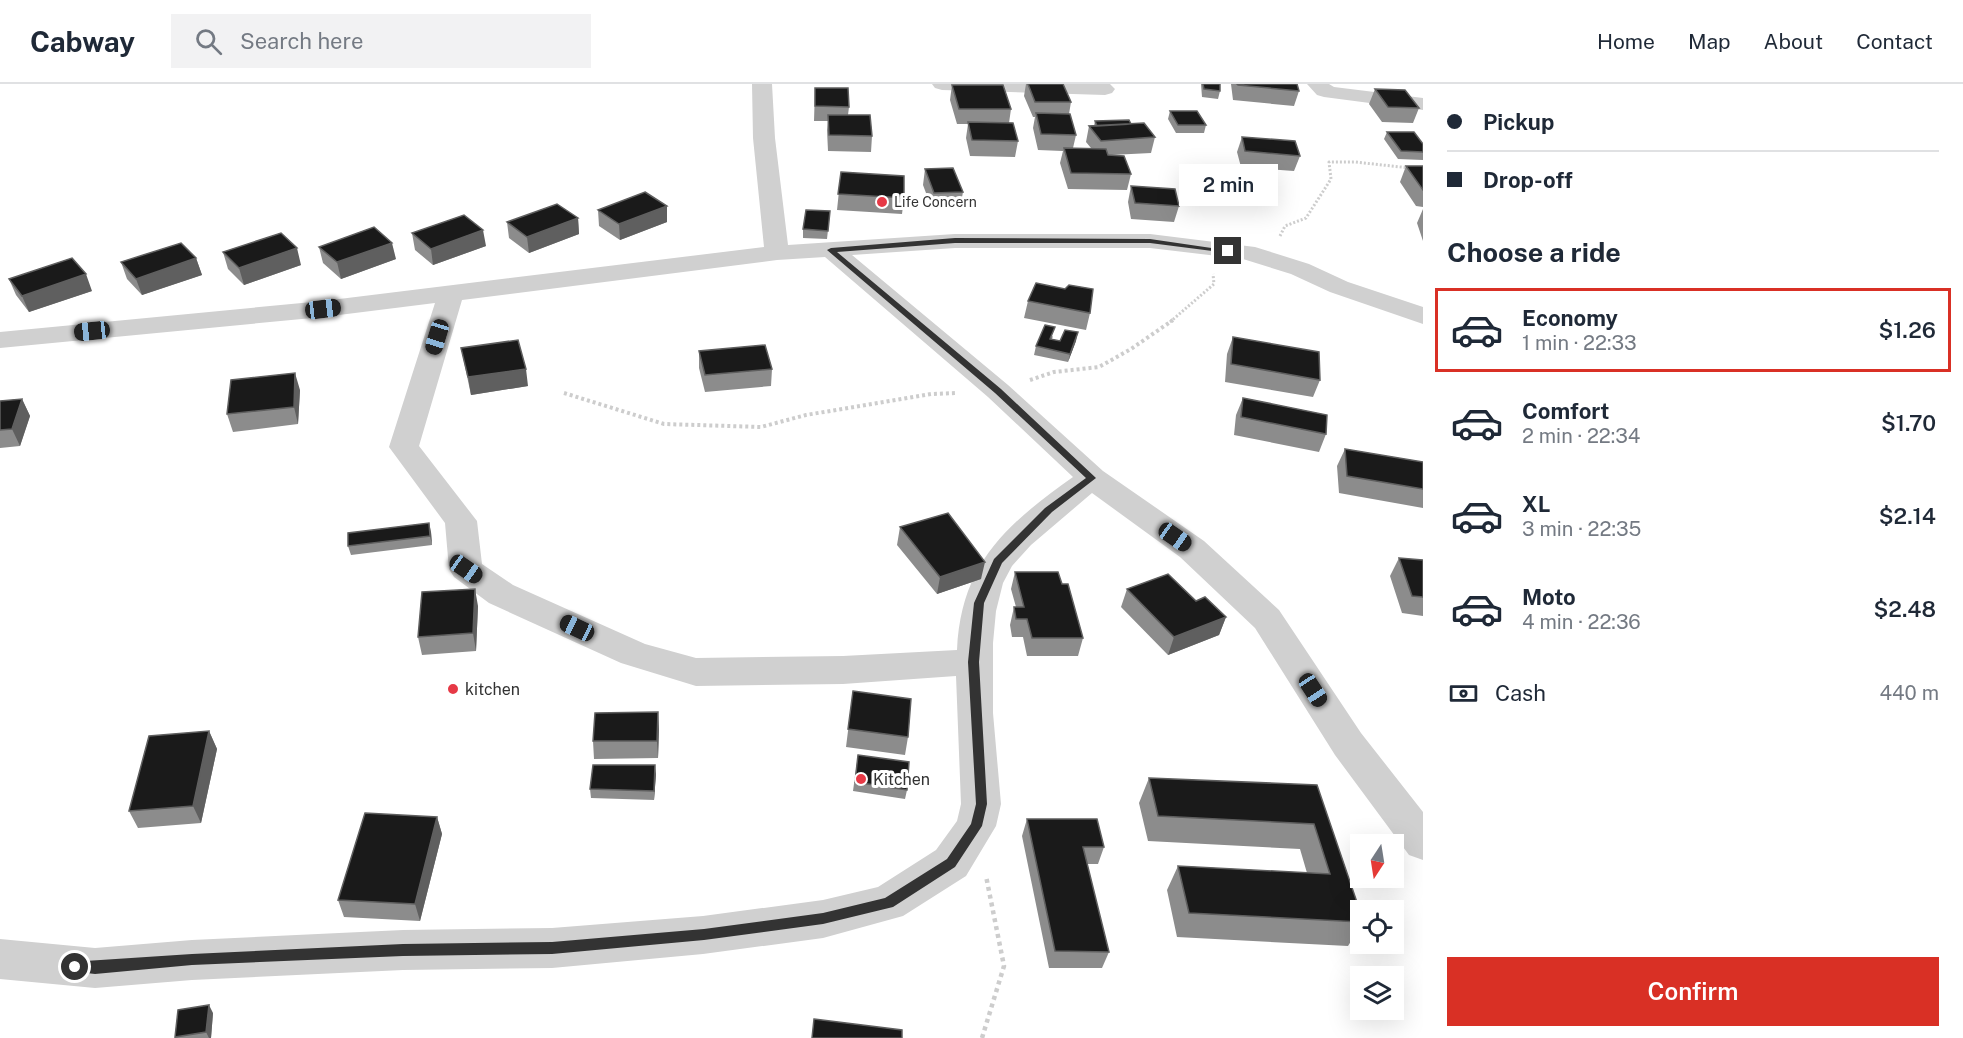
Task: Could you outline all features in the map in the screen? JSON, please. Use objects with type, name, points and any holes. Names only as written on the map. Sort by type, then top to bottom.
[{"type":"street","points":[[762,84],[764,138],[777,253]]},
{"type":"street","points":[[942,84],[1105,89]]},
{"type":"street","points":[[1317,84],[1323,91],[1423,104]]},
{"type":"street","points":[[0,340],[312,310],[777,253],[955,241],[1150,241],[1246,252],[1300,269],[1339,287],[1423,316]]},
{"type":"street","points":[[831,250],[998,391],[1092,478],[1191,549],[1267,619],[1348,744],[1423,843]]},
{"type":"street","points":[[451,293],[404,447],[461,520],[466,569],[501,594],[634,654],[696,672],[843,670],[973,662]]},
{"type":"street","points":[[0,959],[95,968],[192,960],[368,952],[552,948],[704,935],[823,919],[888,903],[951,863],[976,826],[981,804],[973,662],[979,603],[998,561],[1048,510],[1092,478]]},
{"type":"path","points":[[1246,252],[1279,239],[1285,226],[1306,218],[1331,179],[1329,162],[1355,162],[1414,169]]},
{"type":"path","points":[[564,393],[664,424],[761,427],[806,415],[931,394],[998,391],[1054,372],[1099,367],[1131,349],[1177,317],[1214,284],[1211,249]]},
{"type":"path","points":[[976,826],[1004,966],[982,1038]]},
{"type":"building","points":[[1028,84],[1063,84],[1071,102],[1035,102]]},
{"type":"building","points":[[1203,84],[1220,84],[1220,91],[1204,89]]},
{"type":"building","points":[[1297,84],[1299,91],[1238,85]]},
{"type":"building","points":[[952,85],[1003,85],[1011,109],[959,109]]},
{"type":"building","points":[[815,88],[848,88],[849,107],[815,106]]},
{"type":"building","points":[[1375,89],[1405,90],[1419,108],[1388,107]]},
{"type":"building","points":[[1170,111],[1197,111],[1206,125],[1178,125]]},
{"type":"building","points":[[1036,113],[1070,114],[1076,135],[1041,134]]},
{"type":"building","points":[[828,115],[870,115],[872,136],[829,135]]},
{"type":"building","points":[[1129,120],[1131,124],[1097,126],[1095,121]]},
{"type":"building","points":[[968,122],[1013,123],[1018,141],[972,140]]},
{"type":"building","points":[[1144,123],[1155,137],[1101,141],[1089,126]]},
{"type":"building","points":[[1387,132],[1414,132],[1423,144],[1423,152],[1401,151]]},
{"type":"building","points":[[1242,137],[1295,141],[1300,156],[1245,151]]},
{"type":"building","points":[[1064,148],[1106,149],[1108,155],[1124,156],[1131,174],[1071,173]]},
{"type":"building","points":[[1406,166],[1423,166],[1423,190]]},
{"type":"building","points":[[953,168],[963,192],[934,193],[925,169]]},
{"type":"building","points":[[841,172],[904,176],[904,198],[838,194]]},
{"type":"building","points":[[1131,186],[1175,189],[1179,206],[1135,203]]},
{"type":"building","points":[[645,192],[667,206],[619,224],[598,210]]},
{"type":"building","points":[[557,204],[578,218],[527,237],[507,222]]},
{"type":"building","points":[[806,210],[830,211],[828,231],[803,229]]},
{"type":"building","points":[[464,215],[483,230],[431,249],[412,233]]},
{"type":"building","points":[[374,227],[392,243],[337,262],[319,247]]},
{"type":"building","points":[[281,233],[297,248],[239,268],[223,252]]},
{"type":"building","points":[[181,243],[196,258],[136,279],[121,262]]},
{"type":"building","points":[[72,258],[86,274],[22,296],[9,279]]},
{"type":"building","points":[[1036,283],[1065,289],[1069,285],[1093,289],[1090,313],[1028,301]]},
{"type":"building","points":[[1045,325],[1055,327],[1050,339],[1060,341],[1065,330],[1078,332],[1070,354],[1036,346]]},
{"type":"building","points":[[1233,337],[1319,352],[1320,380],[1231,364]]},
{"type":"building","points":[[518,340],[526,369],[468,377],[461,348]]},
{"type":"building","points":[[765,345],[772,369],[705,375],[699,351]]},
{"type":"building","points":[[295,373],[294,407],[227,414],[231,380]]},
{"type":"building","points":[[1243,398],[1327,415],[1326,434],[1241,417]]},
{"type":"building","points":[[22,399],[12,429],[0,430],[0,401]]},
{"type":"building","points":[[1345,449],[1423,462],[1423,489],[1347,476]]},
{"type":"building","points":[[948,513],[985,562],[940,577],[900,527]]},
{"type":"building","points":[[429,523],[430,536],[348,546],[348,533]]},
{"type":"building","points":[[1399,558],[1423,560],[1423,597],[1412,596]]},
{"type":"building","points":[[1015,572],[1058,572],[1062,584],[1068,584],[1083,638],[1032,638],[1027,619],[1016,619],[1014,607],[1024,607]]},
{"type":"building","points":[[1168,574],[1196,601],[1205,597],[1226,617],[1174,637],[1127,589]]},
{"type":"building","points":[[475,589],[473,633],[418,637],[422,592]]},
{"type":"building","points":[[853,691],[911,699],[908,737],[848,729]]},
{"type":"building","points":[[658,712],[657,741],[593,741],[595,713]]},
{"type":"building","points":[[209,731],[193,806],[129,811],[149,736]]},
{"type":"building","points":[[858,755],[909,762],[907,790],[855,782]]},
{"type":"building","points":[[593,765],[655,765],[654,791],[590,789]]},
{"type":"building","points":[[1149,778],[1317,785],[1350,882],[1350,888],[1352,888],[1356,900],[1350,900],[1350,921],[1189,913],[1178,866],[1330,874],[1314,824],[1158,816]]},
{"type":"building","points":[[365,813],[437,817],[415,904],[338,900]]},
{"type":"building","points":[[1027,819],[1097,819],[1104,847],[1083,847],[1109,952],[1055,951]]},
{"type":"building","points":[[209,1005],[206,1032],[175,1037],[178,1010]]},
{"type":"building","points":[[814,1019],[902,1030],[902,1038],[812,1038]]},
{"type":"place","name":"Life Concern","points":[[882,202]]},
{"type":"place","name":"kitchen","points":[[453,689]]},
{"type":"place","name":"Kitchen","points":[[861,779]]},
{"type":"route","points":[[75,967],[95,968],[192,960],[403,950],[552,948],[704,935],[823,919],[888,903],[951,863],[976,826],[981,804],[973,662],[979,603],[998,561],[1048,510],[1092,478],[998,391],[831,250],[955,241],[1150,241],[1228,251]]}]
